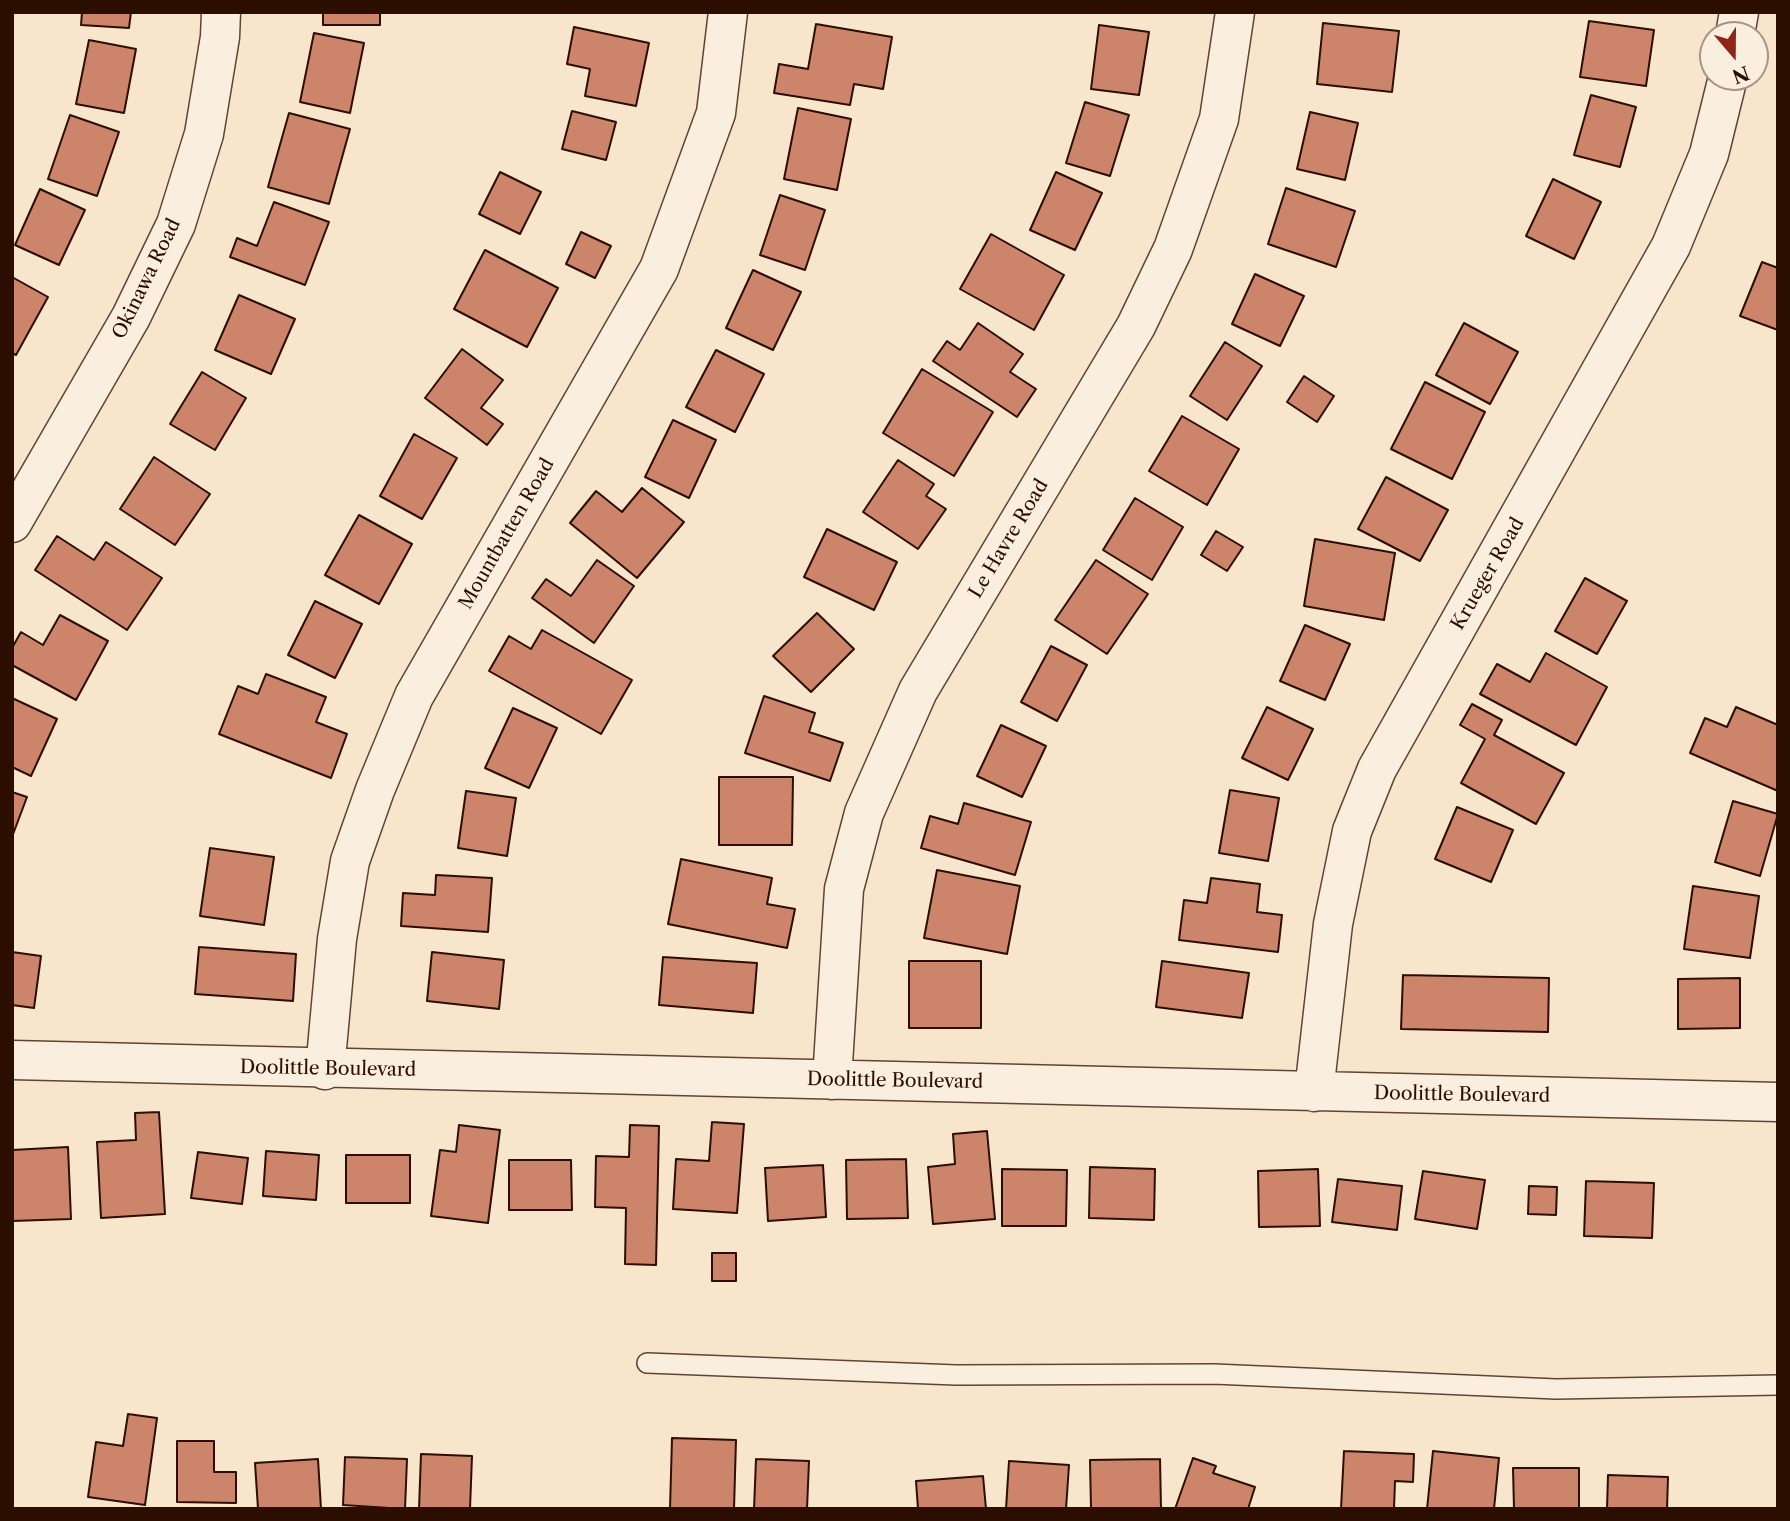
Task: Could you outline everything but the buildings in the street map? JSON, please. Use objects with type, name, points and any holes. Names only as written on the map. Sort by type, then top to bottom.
[{"type":"street","name":"Okinawa Road","points":[[12,523],[131,317],[176,224],[204,134],[220,37],[220,12]]},
{"type":"street","name":"Mountbatten Road","points":[[325,1070],[337,939],[350,861],[375,790],[414,696],[659,269],[716,113],[728,12]]},
{"type":"street","name":"Le Havre Road","points":[[832,1080],[844,889],[863,813],[918,691],[1136,326],[1173,249],[1219,119],[1235,12]]},
{"type":"street","name":"Krueger Road","points":[[1314,1092],[1333,924],[1352,831],[1377,769],[1671,246],[1709,154],[1725,91]]},
{"type":"street","name":"Doolittle Boulevard","points":[[12,1060],[325,1070],[1778,1102]]},
{"type":"lane","points":[[648,1363],[956,1375],[1214,1374],[1556,1389],[1778,1385]]}]
